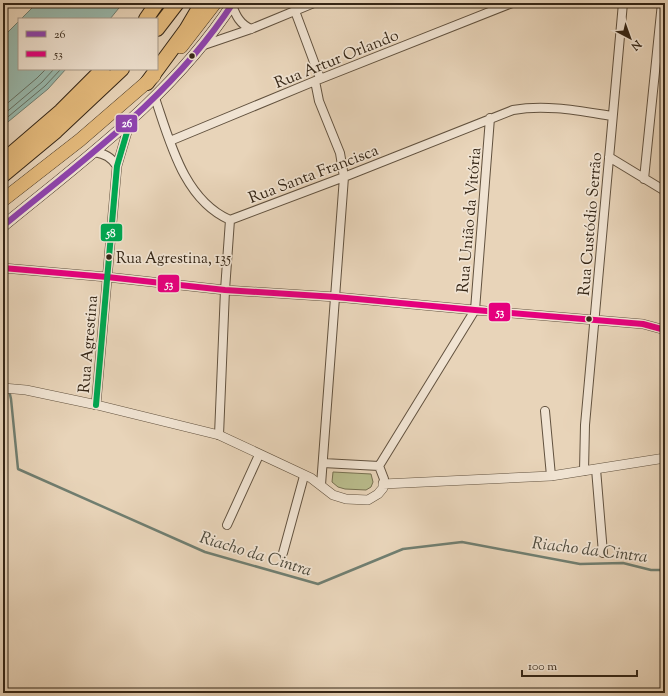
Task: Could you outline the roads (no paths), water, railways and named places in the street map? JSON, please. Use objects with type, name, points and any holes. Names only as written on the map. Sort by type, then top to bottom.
[{"type":"highway","points":[[147,18],[157,3]]},
{"type":"highway","points":[[158,68],[186,30],[202,3]]},
{"type":"highway","points":[[3,200],[80,140],[147,83],[182,46],[215,3]]},
{"type":"highway","points":[[158,28],[176,4]]},
{"type":"highway","points":[[3,161],[61,111],[102,70]]},
{"type":"highway","points":[[3,175],[56,131],[121,70]]},
{"type":"highway","points":[[147,83],[157,70]]},
{"type":"main road","points":[[3,226],[95,152],[155,98],[204,45],[233,4]]},
{"type":"street","points":[[299,3],[295,11],[317,79],[319,101],[340,153],[344,178],[321,485]]},
{"type":"street","points":[[204,45],[251,29],[314,3]]},
{"type":"street","name":"Rua Artur Orlando","points":[[170,141],[317,79],[497,6],[512,3]]},
{"type":"street","name":"Rua Custódio Serrão","points":[[584,471],[585,425],[623,3]]},
{"type":"street","points":[[644,179],[662,3]]},
{"type":"street","points":[[233,4],[239,21],[244,26],[251,29]]},
{"type":"street","points":[[155,98],[170,141],[191,185],[210,208],[218,215],[230,220],[225,290],[219,435]]},
{"type":"street","name":"Rua Santa Francisca","points":[[230,220],[344,178],[513,110],[537,107],[556,108],[612,116]]},
{"type":"street","name":"Rua União da Vitória","points":[[379,466],[475,310],[490,118]]},
{"type":"street","name":"Rua Agrestina","points":[[96,405],[117,166],[130,122]]},
{"type":"street","points":[[95,152],[105,154],[112,159],[117,166]]},
{"type":"street","points":[[609,157],[665,191]]},
{"type":"street","points":[[3,268],[107,277],[225,290],[336,297],[594,321],[642,324],[665,330]]},
{"type":"street","points":[[3,388],[26,390],[96,405],[219,435],[304,476],[321,485],[334,495],[346,499],[368,500],[378,494],[383,488],[384,479],[379,466],[323,463]]},
{"type":"street","points":[[545,411],[551,476]]},
{"type":"street","points":[[227,525],[259,455]]},
{"type":"street","points":[[383,484],[551,476],[665,458]]},
{"type":"street","points":[[596,469],[603,553]]},
{"type":"street","points":[[284,553],[304,476]]},
{"type":"water","points":[[37,3],[123,3],[111,18],[22,18]]},
{"type":"water","points":[[18,22],[18,70],[65,70],[48,89],[3,126],[3,37]]},
{"type":"waterway","name":"Riacho da Cintra","points":[[3,371],[7,385]]},
{"type":"waterway","name":"Riacho da Cintra","points":[[9,390],[18,469],[205,552],[318,584],[403,549],[462,542],[580,564],[623,563],[651,570],[665,570]]},
{"type":"place","name":"Rua Agrestina, 135","points":[[109,257]]}]
